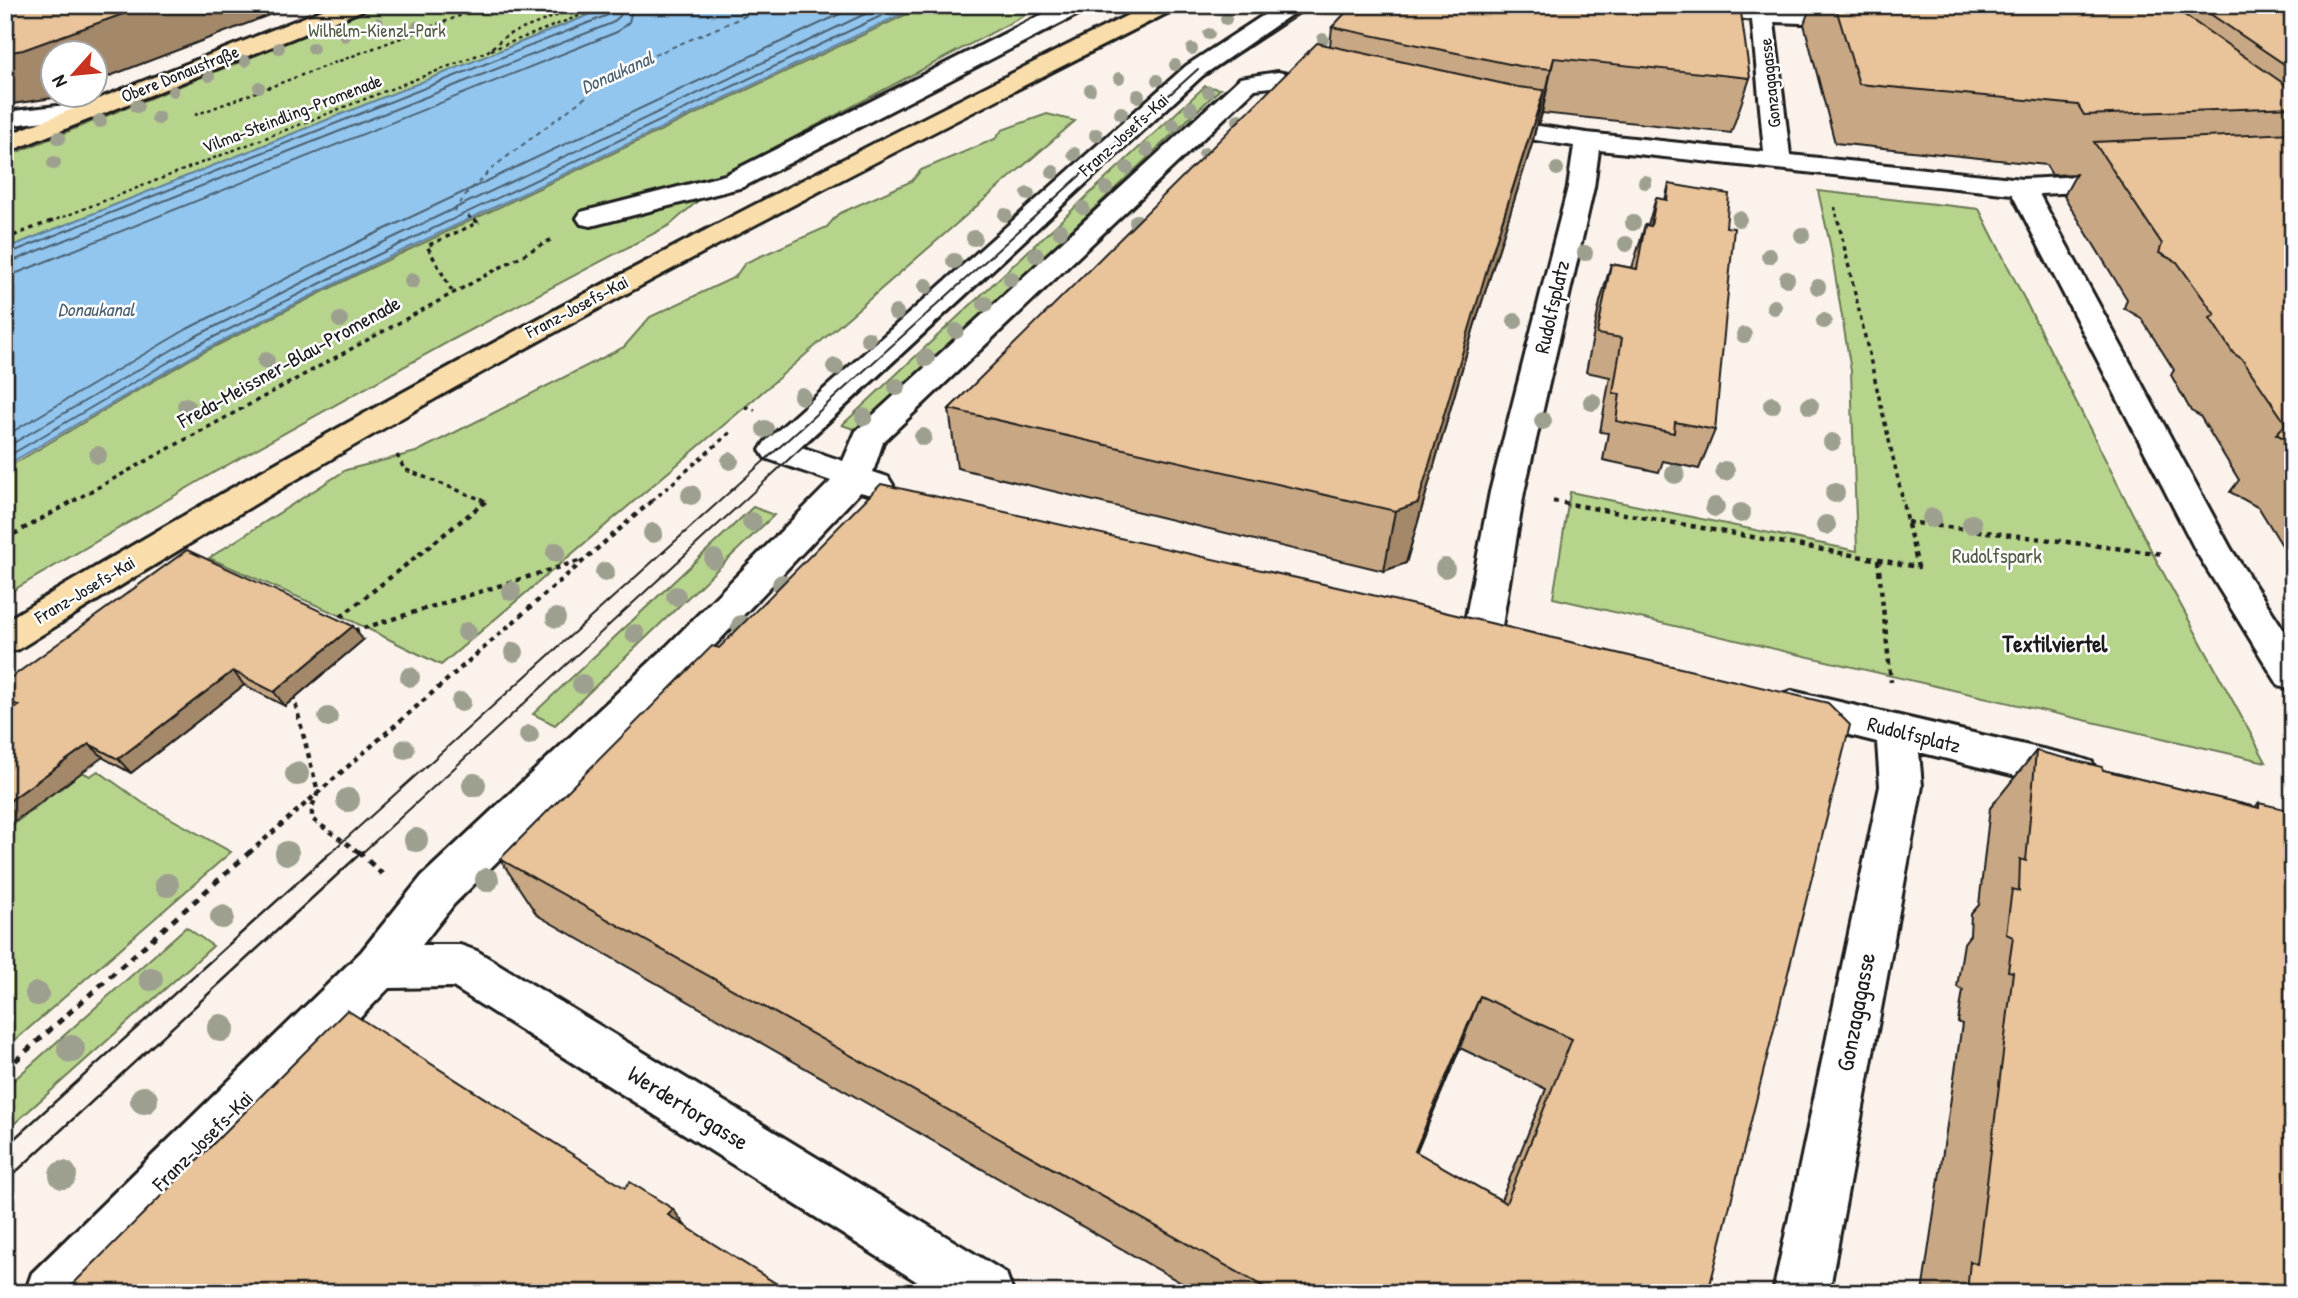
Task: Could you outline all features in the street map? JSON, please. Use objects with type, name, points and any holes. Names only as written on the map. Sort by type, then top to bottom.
[{"type":"main road","name":"Obere Donaustraße","points":[[5,145],[355,5]]},
{"type":"main road","name":"Franz-Josefs-Kai","points":[[5,639],[91,585],[378,417],[650,268],[1165,5]]},
{"type":"street","points":[[591,218],[734,181],[1078,5]]},
{"type":"street","name":"Franz-Josefs-Kai","points":[[853,479],[776,450],[1194,71],[1294,5]]},
{"type":"street","points":[[1700,5],[1881,19]]},
{"type":"street","name":"Gonzagagasse","points":[[1762,10],[1778,161]]},
{"type":"street","name":"Franz-Josefs-Kai","points":[[52,1293],[378,967],[438,890],[680,657],[853,479],[868,438],[1248,83],[1278,79],[1359,97]]},
{"type":"street","points":[[5,119],[92,109]]},
{"type":"street","points":[[1466,122],[1507,131],[1587,141],[2022,187],[2144,181]]},
{"type":"street","name":"Rudolfsplatz","points":[[1522,642],[1469,629],[1507,492],[1581,187],[1587,141]]},
{"type":"street","points":[[2022,187],[2215,553],[2293,676]]},
{"type":"street","points":[[853,479],[907,493]]},
{"type":"street","name":"Rudolfsplatz","points":[[1752,696],[2110,783]]},
{"type":"street","name":"Gonzagagasse","points":[[1801,1293],[1900,786],[1896,731]]},
{"type":"street","name":"Werdertorgasse","points":[[378,967],[460,966],[986,1293]]},
{"type":"path","points":[[192,116],[489,5]]},
{"type":"path","name":"Vilma-Steindling-Promenade","points":[[5,239],[488,51],[507,35],[584,5]]},
{"type":"path","points":[[488,51],[607,5]]},
{"type":"path","points":[[1507,492],[1918,567],[1835,206]]},
{"type":"path","points":[[452,291],[427,246],[479,222],[470,217]]},
{"type":"path","name":"Freda-Meissner-Blau-Promenade","points":[[5,539],[222,416],[591,218]]},
{"type":"path","points":[[331,624],[486,501],[404,469],[378,417]]},
{"type":"path","points":[[1907,522],[2153,554],[2215,553]]},
{"type":"path","points":[[346,634],[585,559]]},
{"type":"path","points":[[1878,560],[1896,731]]},
{"type":"path","points":[[292,692],[318,792],[312,807],[312,819],[329,834],[379,867],[386,885]]},
{"type":"path","points":[[5,1070],[318,792]]},
{"type":"green space","name":"Wilhelm-Kienzl-Park","points":[[380,5],[614,5],[5,249],[5,157]]},
{"type":"green space","points":[[926,5],[1044,5],[736,168],[670,225],[452,340],[213,473],[5,595],[5,469],[196,356],[360,273]]},
{"type":"green space","points":[[1205,86],[1220,89],[860,431],[842,425]]},
{"type":"green space","points":[[1047,114],[1075,121],[745,407],[441,665],[350,620],[209,558],[346,470],[416,452],[624,347],[650,317],[735,277],[745,263],[827,227],[838,214],[912,181],[921,170],[995,139],[1002,130]]},
{"type":"green space","name":"Rudolfspark","points":[[1818,191],[1979,209],[2153,554],[2266,762],[1553,598],[1570,492],[1857,551],[1851,371],[1830,244]]},
{"type":"green space","points":[[753,507],[774,515],[555,725],[533,714]]},
{"type":"green space","points":[[19,771],[59,790],[82,772],[90,776],[98,771],[143,803],[231,852],[5,1049],[5,831],[46,799],[10,778]]},
{"type":"green space","points":[[186,927],[213,946],[5,1132],[5,1088]]},
{"type":"water","name":"Donaukanal","points":[[614,5],[921,5],[372,265],[200,352],[5,466],[5,249]]},
{"type":"building","points":[[5,5],[148,5],[56,38],[38,38],[38,45],[5,53]]},
{"type":"building","points":[[1353,5],[1740,5],[1750,78],[1554,58],[1551,69],[1519,66],[1332,27]]},
{"type":"building","points":[[1835,5],[2170,5],[2293,90],[2293,107],[2084,115],[2078,105],[1859,84]]},
{"type":"building","points":[[2197,5],[2293,5],[2293,70]]},
{"type":"building","points":[[1317,43],[1518,87],[1544,90],[1487,269],[1418,503],[1395,511],[949,409]]},
{"type":"building","points":[[2293,133],[2293,443],[2276,434],[2286,424],[2242,359],[2233,353],[2210,318],[2215,315],[2177,262],[2159,253],[2162,244],[2094,142]]},
{"type":"building","points":[[1669,184],[1729,194],[1726,227],[1734,228],[1715,430],[1675,422],[1674,433],[1616,421],[1620,394],[1613,393],[1622,338],[1597,334],[1611,264],[1637,269],[1645,225],[1651,226],[1656,198],[1667,200]]},
{"type":"building","points":[[881,484],[1372,595],[1828,703],[1850,725],[1708,1293],[1275,1293],[500,859],[712,646],[719,648]],"holes":[[[1480,996],[1572,1039],[1506,1203],[1415,1151]]]},
{"type":"building","points":[[187,550],[353,626],[274,692],[233,671],[118,759],[89,744],[5,804],[5,716],[19,706],[5,699],[5,682]]},
{"type":"building","points":[[2036,751],[2259,808],[2259,803],[2293,811],[2293,1293],[1967,1293],[1970,1261],[1977,1264],[2013,972],[2008,971],[2013,937],[2006,934],[2012,889],[2019,891],[2020,859],[2026,861]]},
{"type":"building","points":[[347,1010],[625,1188],[630,1182],[673,1209],[668,1215],[791,1293],[64,1293]]},
{"type":"ferry route","points":[[454,212],[467,193],[496,165],[624,68],[771,5]]},
{"type":"tram line","points":[[362,853],[1201,79],[1313,5]]},
{"type":"tram line","points":[[330,853],[1198,69]]},
{"type":"tram line","points":[[5,1147],[332,851]]},
{"type":"tram line","points":[[5,1182],[363,851]]},
{"type":"district","name":"Textilviertel","points":[[2055,644]]}]
